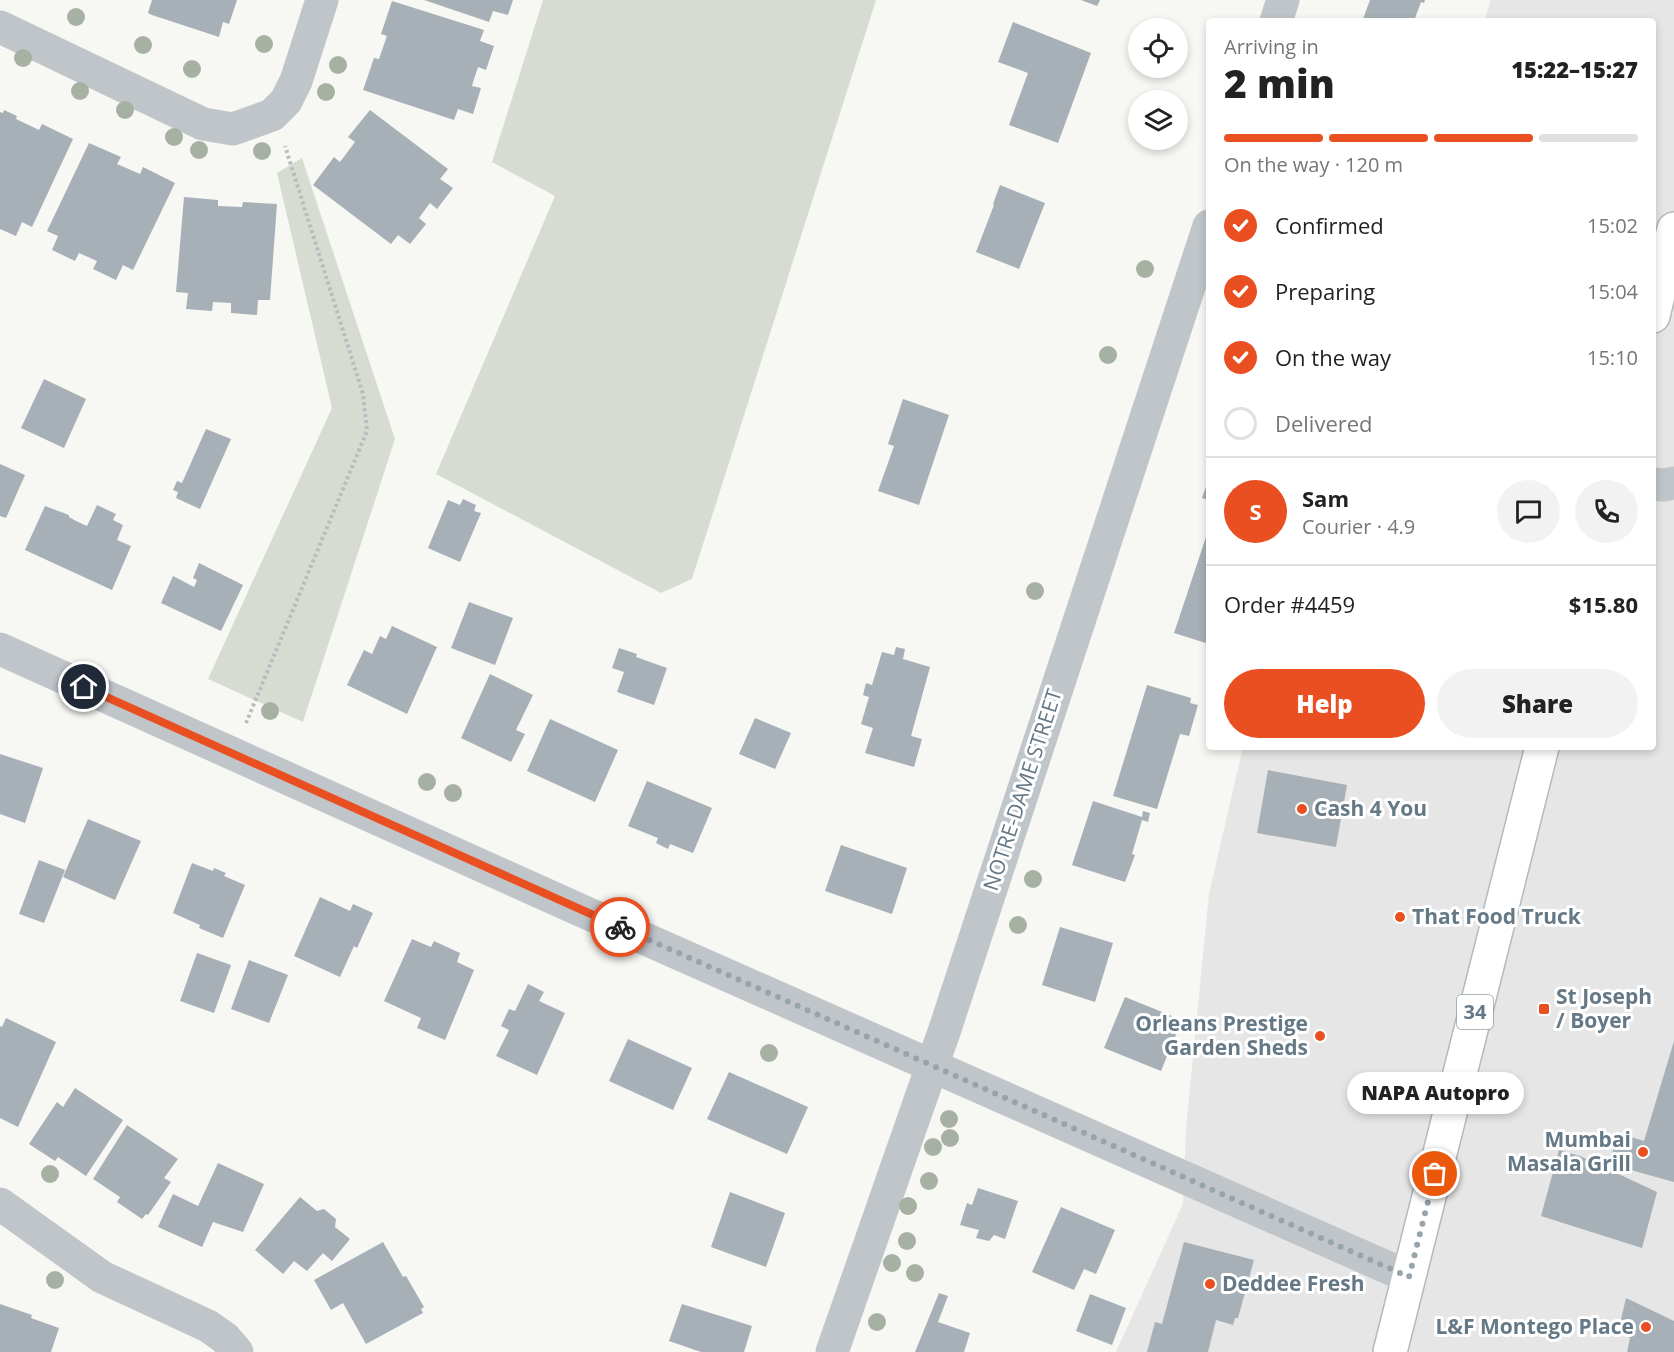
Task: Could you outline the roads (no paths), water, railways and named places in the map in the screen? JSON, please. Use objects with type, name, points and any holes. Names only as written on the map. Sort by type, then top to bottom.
[{"type":"main road","points":[[1656,304],[1674,229]]},
{"type":"main road","name":"34","points":[[1390,1352],[1541,750]]},
{"type":"street","points":[[0,27],[203,124],[233,129],[272,115],[286,101],[296,81],[322,0]]},
{"type":"street","points":[[1277,18],[1283,0]]},
{"type":"street","name":"NOTRE-DAME STREET","points":[[832,1352],[932,1065],[1206,235]]},
{"type":"street","points":[[1656,484],[1674,483]]},
{"type":"street","points":[[0,650],[1409,1277]]},
{"type":"street","points":[[0,1204],[102,1277],[208,1326],[225,1338],[237,1352]]},
{"type":"place","name":"Cash 4 You","points":[[1302,809]]},
{"type":"place","name":"That Food Truck","points":[[1400,917]]},
{"type":"place","name":"St Joseph / Boyer","points":[[1544,1009]]},
{"type":"place","name":"Orleans Prestige Garden Sheds","points":[[1320,1036]]},
{"type":"place","name":"Mumbai Masala Grill","points":[[1643,1152]]},
{"type":"place","name":"NAPA Autopro","points":[[1435,1174]]},
{"type":"place","name":"Deddee Fresh","points":[[1210,1284]]},
{"type":"place","name":"L&F Montego Place","points":[[1646,1327]]}]
